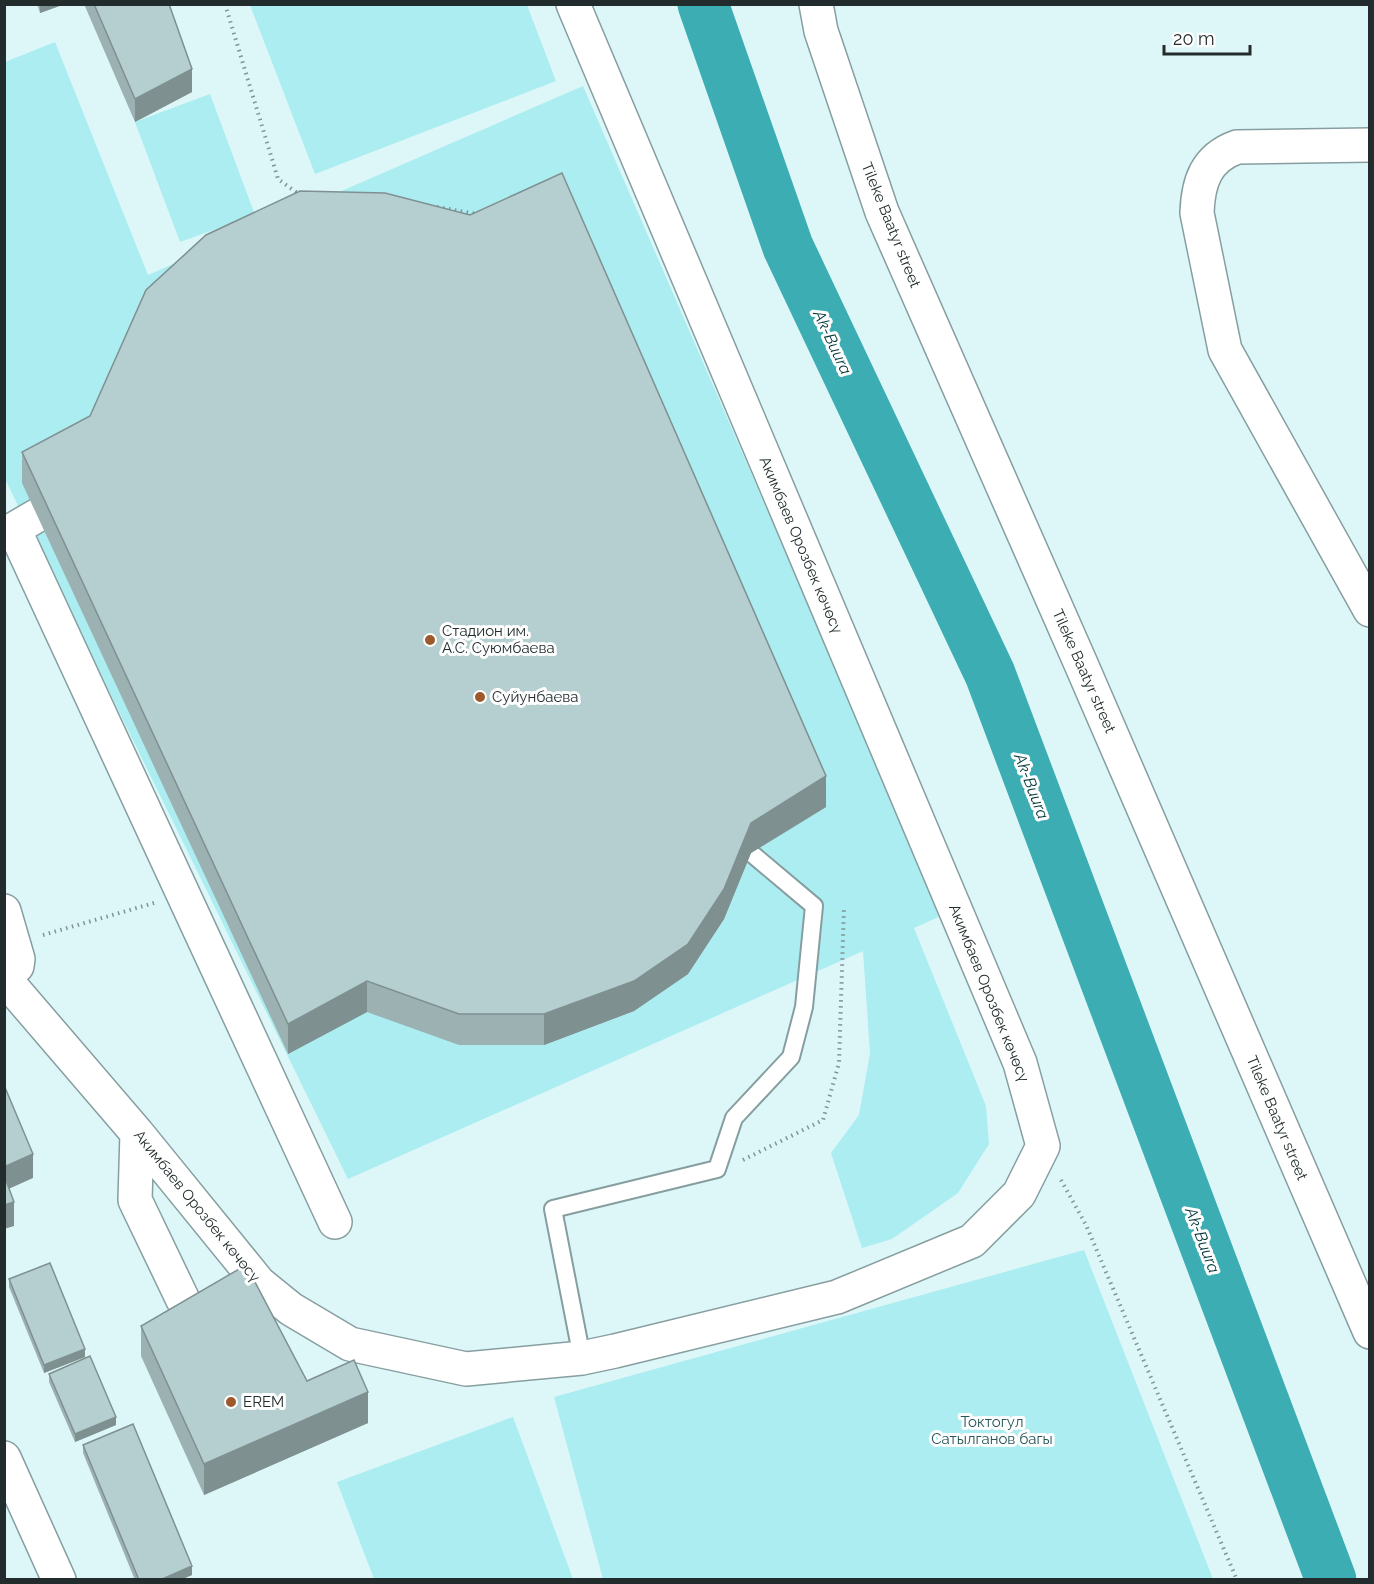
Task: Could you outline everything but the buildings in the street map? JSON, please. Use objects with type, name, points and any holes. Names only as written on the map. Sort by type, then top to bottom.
[{"type":"street","name":"Акимбаев Орозбек көчөсү","points":[[4,977],[137,1133],[259,1283],[291,1309],[350,1344],[466,1369],[582,1358],[837,1297],[972,1241],[1018,1194],[1043,1146],[1016,1052],[573,4]]},
{"type":"street","name":"Tileke Baatyr street","points":[[816,4],[821,31],[882,212],[1370,1332]]},
{"type":"street","points":[[1370,145],[1237,147],[1225,151],[1208,166],[1198,194],[1197,213],[1225,350],[1370,610]]},
{"type":"street","points":[[38,515],[14,529],[335,1222]]},
{"type":"street","points":[[4,911],[18,959],[17,966],[4,977]]},
{"type":"street","points":[[137,1133],[135,1200],[183,1300]]},
{"type":"street","points":[[4,1458],[59,1580]]},
{"type":"lane","points":[[582,1358],[553,1209],[717,1169],[734,1118],[790,1057],[804,1007],[814,906],[751,854]]},
{"type":"path","points":[[225,4],[278,179],[301,196]]},
{"type":"path","points":[[436,206],[484,216]]},
{"type":"path","points":[[42,935],[183,894]]},
{"type":"path","points":[[1043,1146],[1086,1225],[1238,1580]]},
{"type":"green space","points":[[250,5],[527,5],[556,81],[315,174]]},
{"type":"green space","name":"Суйунбаева","points":[[55,42],[148,275],[583,86],[943,915],[914,928],[986,1106],[989,1144],[958,1193],[892,1239],[862,1248],[831,1153],[859,1115],[870,1053],[863,951],[348,1179],[5,479],[5,62]]},
{"type":"green space","points":[[210,94],[255,215],[180,242],[135,122]]},
{"type":"green space","name":"Токтогул Сатылганов багы","points":[[1084,1250],[1213,1579],[603,1579],[554,1397]]},
{"type":"green space","points":[[513,1417],[573,1579],[374,1579],[337,1482]]},
{"type":"waterway","name":"Ak-Buura","points":[[703,4],[788,247],[990,674],[1331,1580]]},
{"type":"place","name":"Стадион им. А.С. Суюмбаева","points":[[430,640]]},
{"type":"place","name":"Суйунбаева","points":[[480,697]]},
{"type":"place","name":"EREM","points":[[231,1402]]}]
